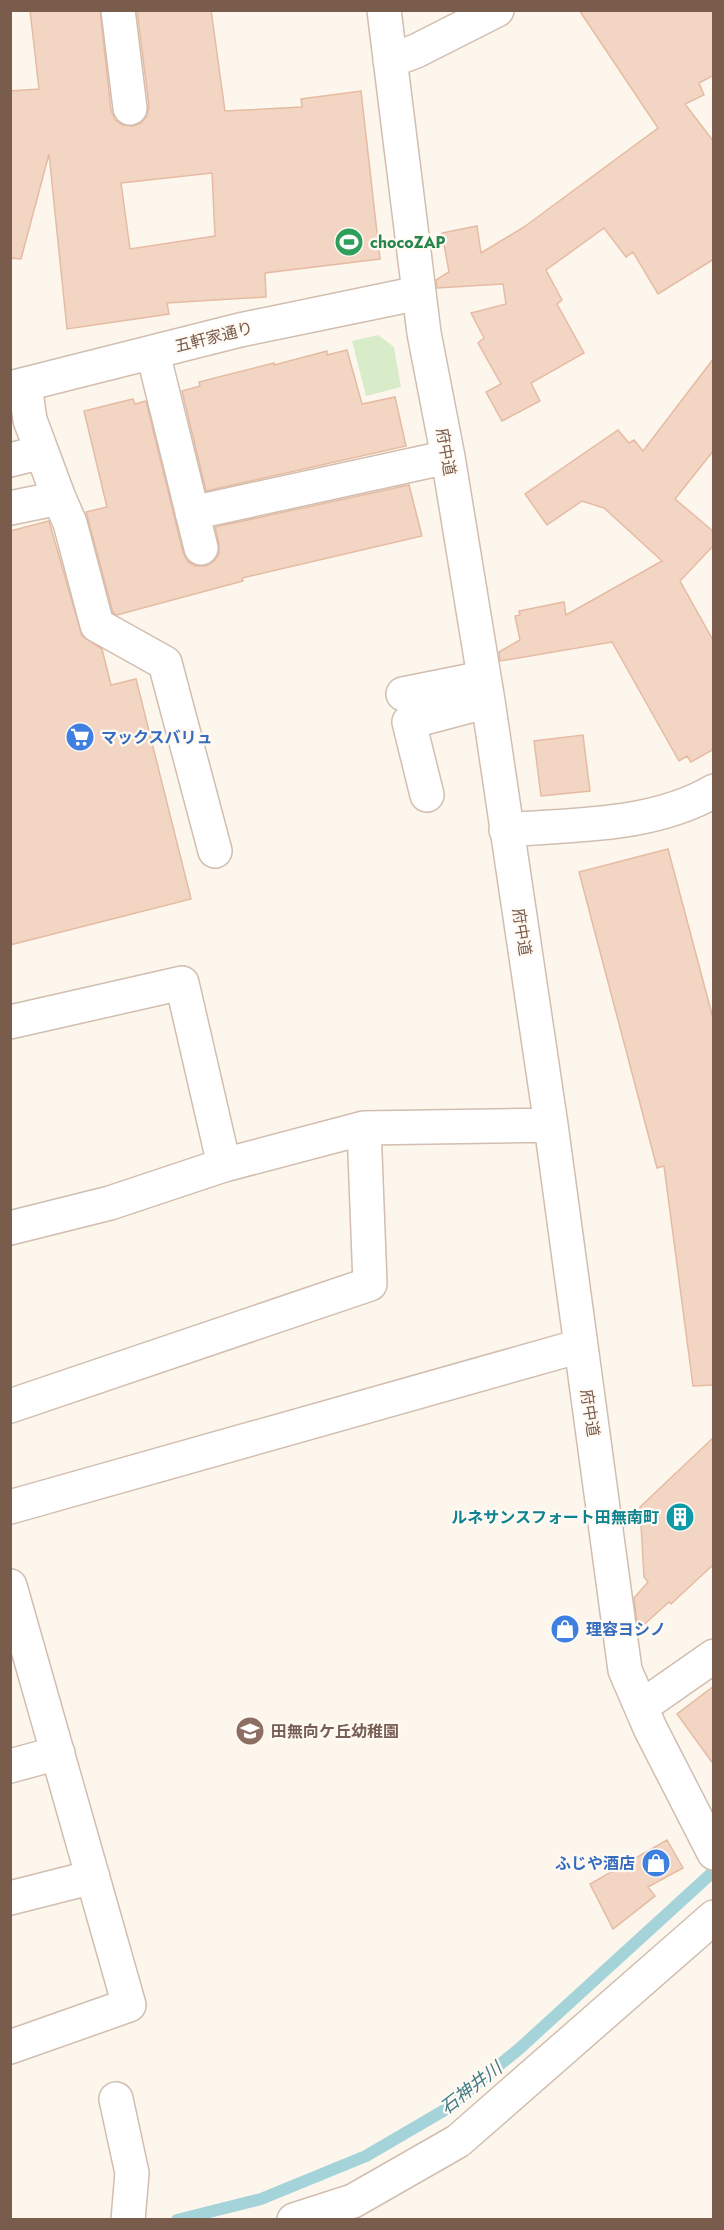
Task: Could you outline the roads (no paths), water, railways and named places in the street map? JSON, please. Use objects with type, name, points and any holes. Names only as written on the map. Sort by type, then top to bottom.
[{"type":"street","points":[[118,10],[130,108]]},
{"type":"street","name":"府中道","points":[[384,10],[424,333],[485,690],[551,1125],[626,1670],[641,1707],[709,1846]]},
{"type":"street","points":[[390,61],[416,51],[497,10]]},
{"type":"street","name":"五軒家通り","points":[[18,387],[240,330],[419,293]]},
{"type":"street","points":[[153,353],[201,548]]},
{"type":"street","points":[[18,387],[70,523],[97,625],[165,663],[215,851]]},
{"type":"street","points":[[10,460],[42,452]]},
{"type":"street","points":[[192,513],[447,457]]},
{"type":"street","points":[[10,508],[59,498]]},
{"type":"street","points":[[427,795],[404,699],[485,690]]},
{"type":"street","points":[[506,830],[640,819],[702,798],[714,791]]},
{"type":"street","points":[[10,1022],[182,983],[224,1165]]},
{"type":"street","points":[[10,1228],[110,1203],[224,1165],[364,1128],[551,1125]]},
{"type":"street","points":[[10,1406],[370,1284],[364,1128]]},
{"type":"street","points":[[10,1507],[580,1346]]},
{"type":"street","points":[[10,1586],[15,1619],[58,1753],[129,2006],[10,2047]]},
{"type":"street","points":[[641,1707],[714,1656]]},
{"type":"street","points":[[10,1766],[58,1753]]},
{"type":"street","points":[[10,1898],[93,1878]]},
{"type":"street","points":[[294,2220],[358,2210],[458,2142],[714,1917]]},
{"type":"street","points":[[116,2099],[132,2173],[128,2214]]},
{"type":"waterway","name":"石神井川","points":[[177,2220],[261,2199],[366,2156],[443,2111],[519,2049],[714,1871]]},
{"type":"place","name":"chocoZAP","points":[[349,242]]},
{"type":"place","name":"マックスバリュ","points":[[80,737]]},
{"type":"place","name":"ルネサンスフォート田無南町","points":[[680,1517]]},
{"type":"place","name":"理容ヨシノ","points":[[565,1629]]},
{"type":"place","name":"田無向ケ丘幼稚園","points":[[250,1731]]},
{"type":"place","name":"ふじや酒店","points":[[656,1863]]}]
